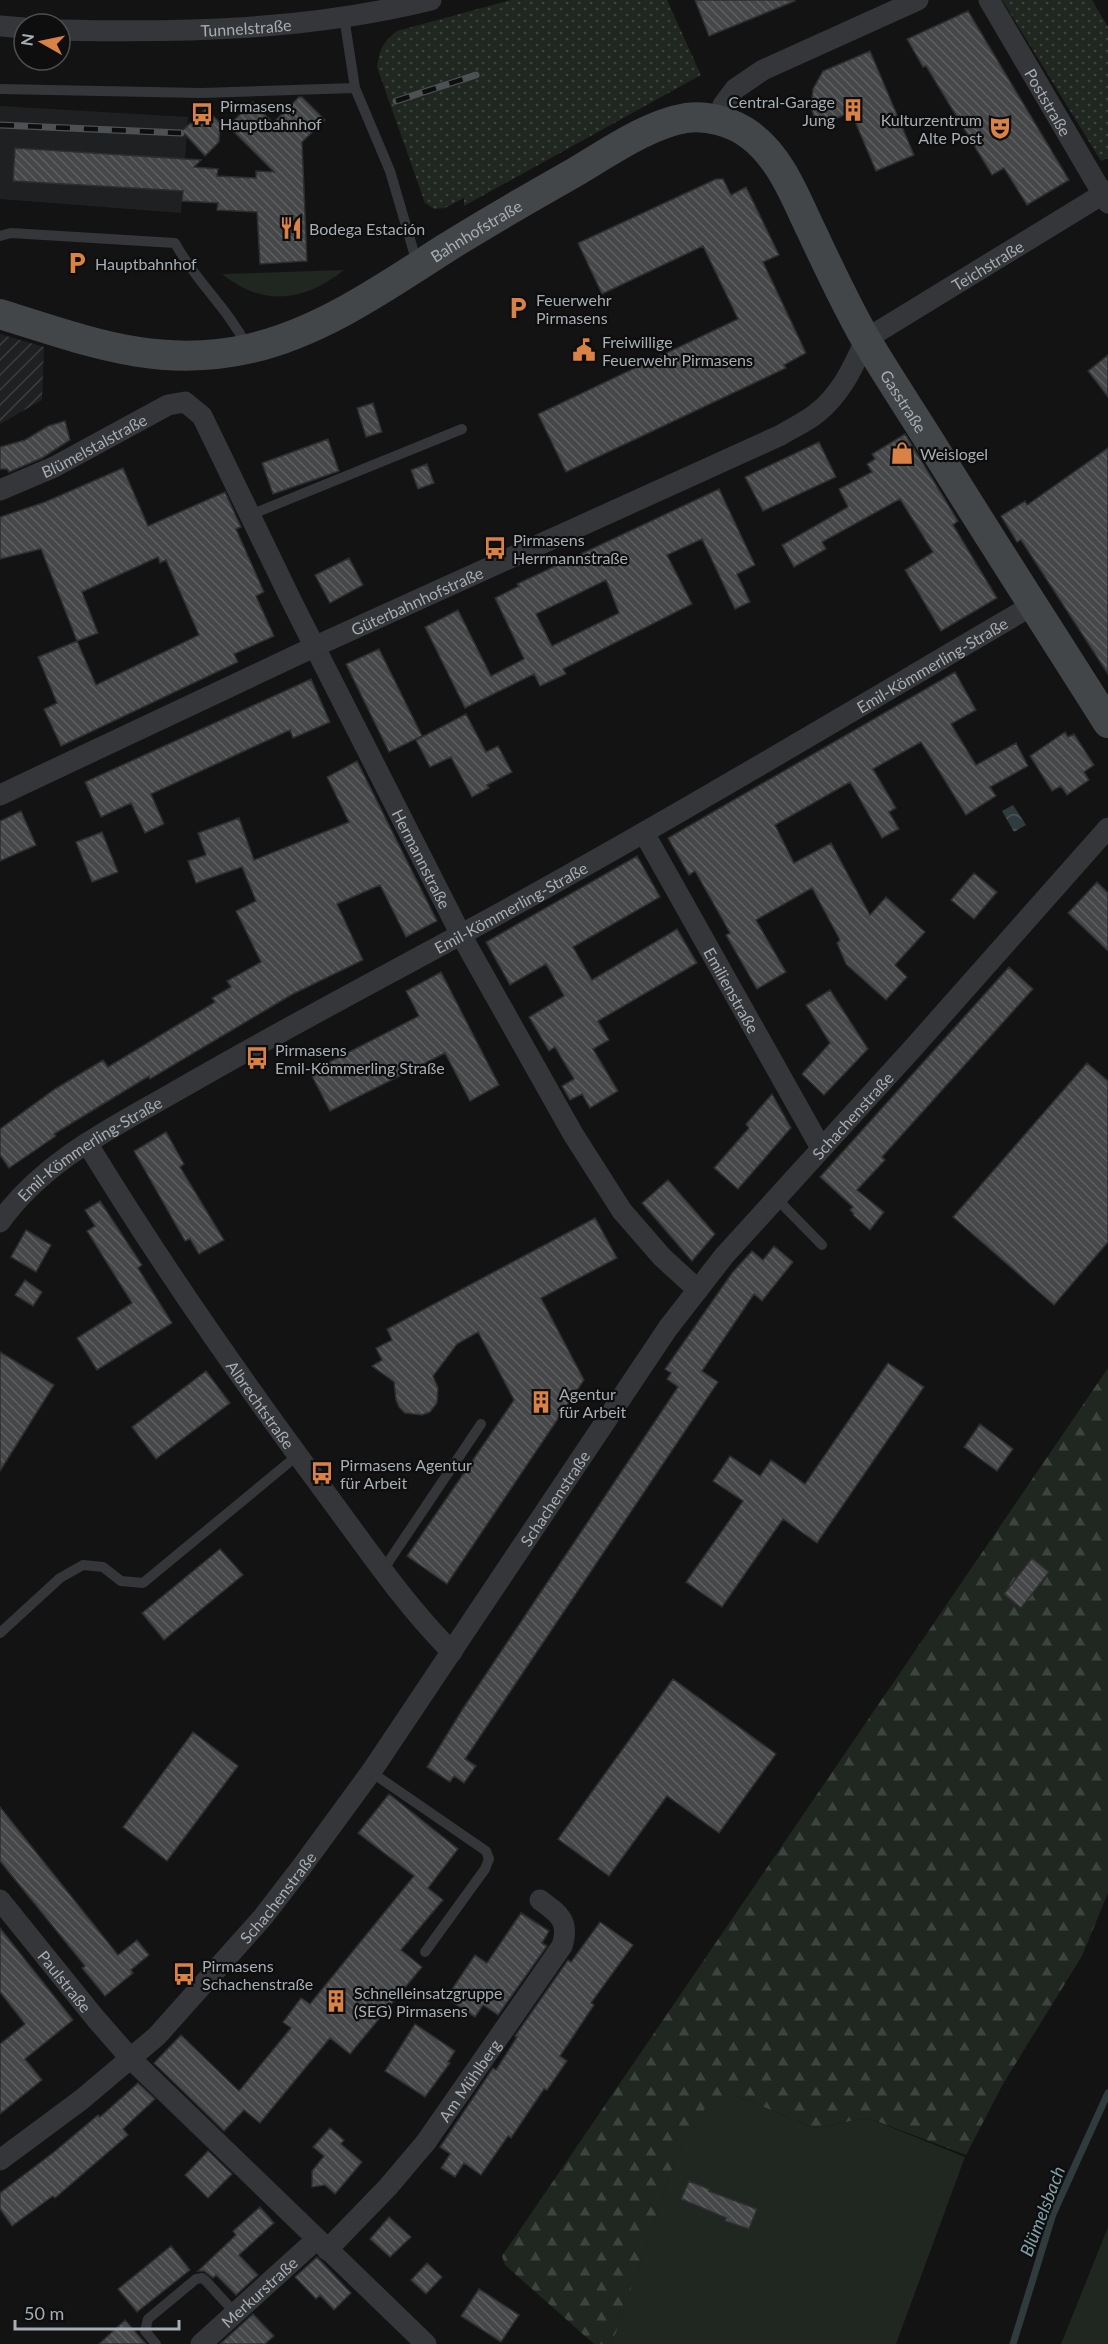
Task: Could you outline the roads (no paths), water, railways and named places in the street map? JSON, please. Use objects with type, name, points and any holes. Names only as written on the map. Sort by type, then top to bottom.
[{"type":"street","name":"Tunnelstraße","points":[[72,30],[212,31],[273,27],[344,17],[431,0]]},
{"type":"street","points":[[718,120],[723,105],[735,89],[763,70],[918,0]]},
{"type":"street","name":"Poststraße","points":[[989,0],[1106,196]]},
{"type":"street","name":"Bahnhofstraße","points":[[0,314],[94,343],[162,356],[222,354],[248,349],[277,341],[318,325],[367,298],[621,145],[684,118],[699,117],[718,120]]},
{"type":"street","name":"Gasstraße","points":[[718,120],[748,133],[764,147],[783,173],[866,339],[1108,723]]},
{"type":"street","name":"Teichstraße","points":[[866,339],[1106,196]]},
{"type":"street","name":"Güterbahnhofstraße","points":[[0,795],[316,646],[781,435],[815,414],[833,398],[848,379],[866,339]]},
{"type":"street","name":"Hermannstraße","points":[[185,402],[202,416],[293,604],[461,935],[573,1134],[622,1211],[662,1257],[698,1290]]},
{"type":"street","name":"Blümelstalstraße","points":[[0,490],[54,467],[168,405],[185,402]]},
{"type":"street","name":"Emil-Kömmerling-Straße","points":[[0,1222],[28,1188],[87,1143],[277,1032],[461,935],[644,833],[1033,605]]},
{"type":"street","name":"Schachenstraße","points":[[0,2160],[31,2139],[157,2036],[262,1917],[371,1772],[633,1378],[724,1256],[914,1047],[1108,828]]},
{"type":"street","name":"Emilienstraße","points":[[644,833],[821,1148]]},
{"type":"street","name":"Albrechtstraße","points":[[87,1143],[175,1280],[298,1455],[412,1609],[452,1652]]},
{"type":"street","name":"Paulstraße","points":[[0,1900],[131,2059]]},
{"type":"street","name":"Am Mühlberg","points":[[322,2245],[388,2187],[426,2142],[562,1946],[565,1936],[560,1915],[540,1900]]},
{"type":"street","points":[[131,2059],[426,2344]]},
{"type":"street","name":"Merkurstraße","points":[[201,2344],[236,2313],[322,2245]]},
{"type":"lane","points":[[344,17],[355,88],[390,171],[418,266]]},
{"type":"lane","points":[[0,89],[201,93],[355,88]]},
{"type":"lane","points":[[0,236],[11,233],[175,243],[196,278],[220,304],[238,329],[248,349]]},
{"type":"lane","points":[[250,515],[462,429]]},
{"type":"lane","points":[[776,1198],[822,1245]]},
{"type":"lane","points":[[383,1570],[481,1424]]},
{"type":"lane","points":[[0,1634],[60,1578],[83,1565],[103,1567],[121,1581],[143,1583],[298,1455]]},
{"type":"lane","points":[[371,1772],[486,1851],[489,1859],[485,1869],[425,1952]]},
{"type":"lane","points":[[156,2344],[145,2331],[148,2319],[196,2279],[202,2278],[206,2281],[236,2313]]},
{"type":"water","points":[[1013,805],[1026,825],[1014,832],[1002,811]]},
{"type":"waterway","name":"Blümelsbach","points":[[1013,2344],[1053,2214],[1108,2093]]},
{"type":"railway","points":[[396,101],[476,75]]},
{"type":"railway","points":[[0,125],[181,133]]},
{"type":"place","name":"Central-Garage Jung","points":[[853,110]]},
{"type":"place","name":"Pirmasens, Hauptbahnhof","points":[[202,114]]},
{"type":"place","name":"Kulturzentrum Alte Post","points":[[1000,128]]},
{"type":"place","name":"Bodega Estación","points":[[291,228]]},
{"type":"place","name":"Hauptbahnhof","points":[[77,263]]},
{"type":"place","name":"Feuerwehr Pirmasens","points":[[518,308]]},
{"type":"place","name":"Freiwillige Feuerwehr Pirmasens","points":[[584,350]]},
{"type":"place","name":"Weislogel","points":[[902,453]]},
{"type":"place","name":"Pirmasens Herrmannstraße","points":[[495,548]]},
{"type":"place","name":"Pirmasens Emil-Kömmerling Straße","points":[[257,1058]]},
{"type":"place","name":"Agentur für Arbeit","points":[[541,1402]]},
{"type":"place","name":"Pirmasens Agentur für Arbeit","points":[[322,1473]]},
{"type":"place","name":"Pirmasens Schachenstraße","points":[[184,1974]]},
{"type":"place","name":"Schnelleinsatzgruppe (SEG) Pirmasens","points":[[336,2001]]}]
